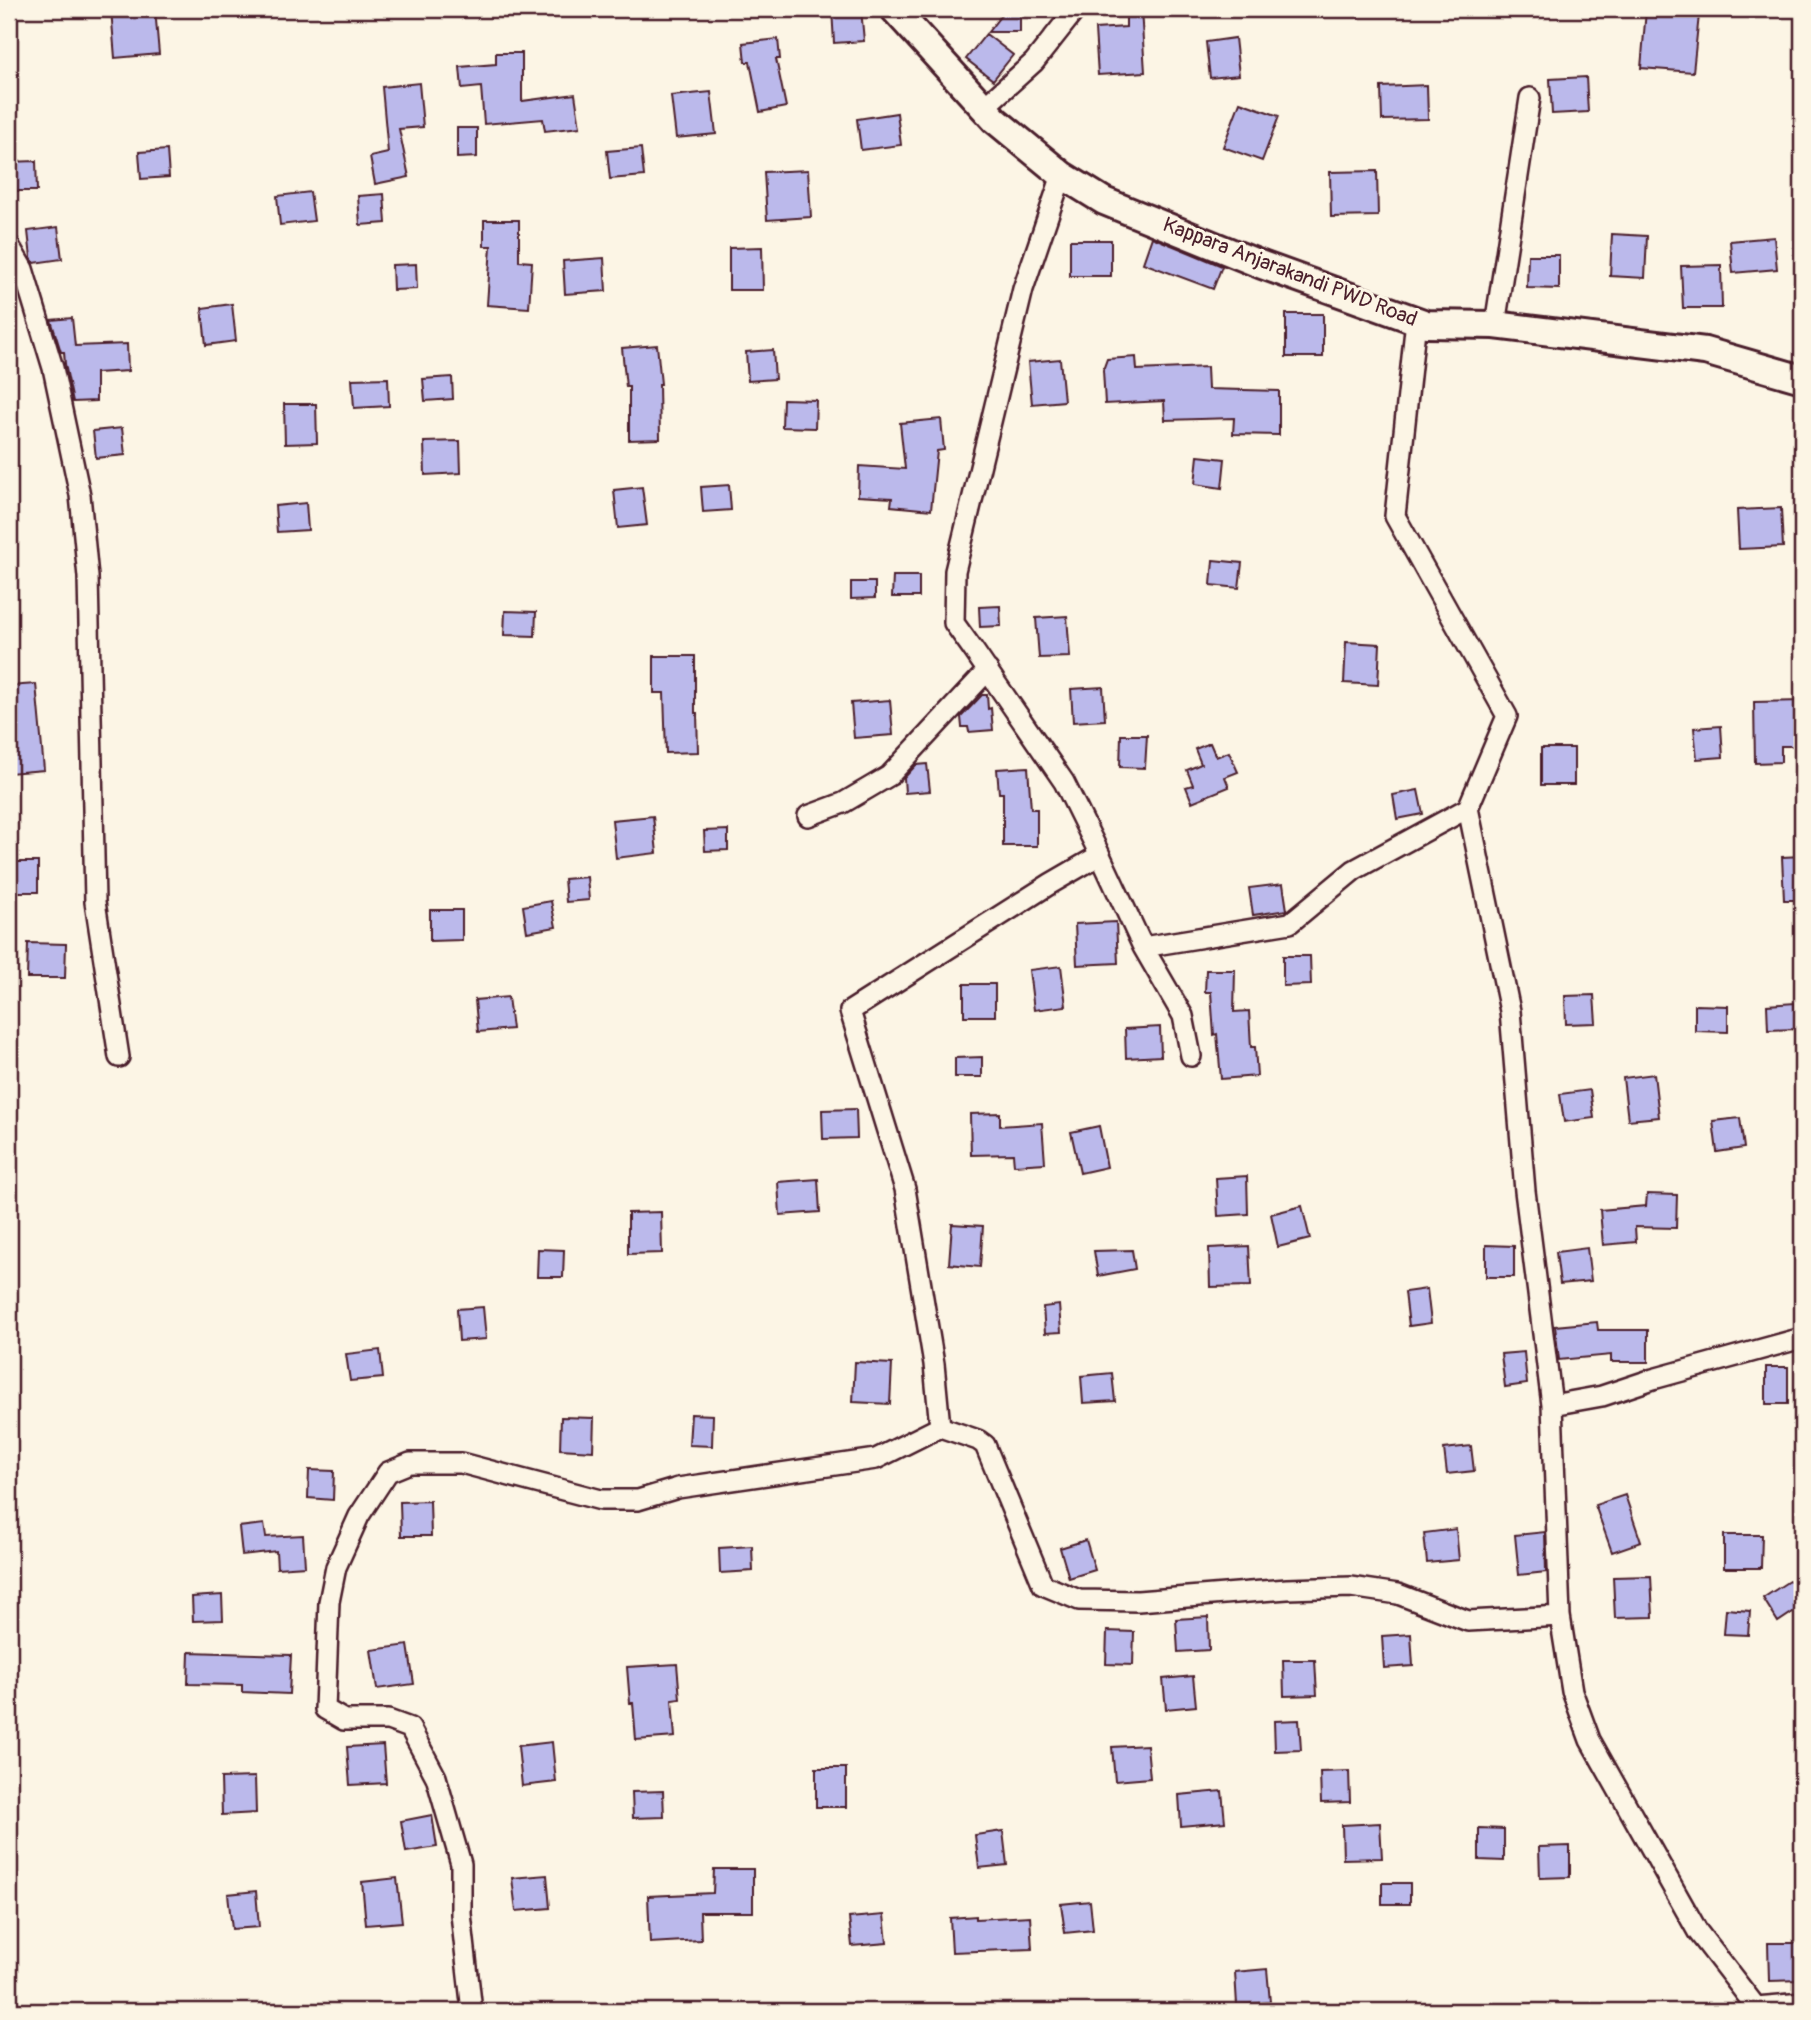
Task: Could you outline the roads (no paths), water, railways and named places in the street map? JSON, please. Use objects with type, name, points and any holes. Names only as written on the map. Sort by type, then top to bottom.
[{"type":"main road","name":"Kappara Anjarakandi PWD Road","points":[[894,9],[995,120],[1062,175],[1104,201],[1262,265],[1426,324],[1495,325],[1705,351],[1802,379]]},
{"type":"street","points":[[986,111],[991,101],[1034,62],[1076,9]]},
{"type":"street","points":[[1495,325],[1530,98]]},
{"type":"street","points":[[1062,175],[1023,289],[955,570],[954,623],[1063,782],[1143,947],[1183,1016],[1191,1056]]},
{"type":"street","points":[[9,245],[23,269],[53,368],[80,495],[88,578],[95,902],[119,1057]]},
{"type":"street","points":[[1416,320],[1395,516],[1507,716],[1468,808],[1510,1010],[1525,1191],[1552,1405],[1560,1616],[1572,1691],[1590,1740],[1698,1932],[1756,2007],[1802,2003]]},
{"type":"street","points":[[808,816],[843,803],[889,776],[988,670]]},
{"type":"street","points":[[1143,947],[1290,923],[1353,870],[1468,808]]},
{"type":"street","points":[[940,1427],[934,1364],[905,1189],[850,1010],[1100,855]]},
{"type":"street","points":[[1552,1405],[1602,1396],[1653,1379],[1802,1338]]},
{"type":"street","points":[[472,2011],[461,1914],[461,1864],[436,1777],[410,1728],[388,1720],[344,1720],[325,1709],[329,1602],[336,1567],[359,1516],[388,1472],[410,1463],[461,1463],[601,1500],[638,1500],[678,1488],[876,1459],[940,1427],[985,1445],[1043,1585],[1079,1600],[1138,1601],[1287,1589],[1352,1587],[1398,1594],[1468,1621],[1560,1616]]}]
